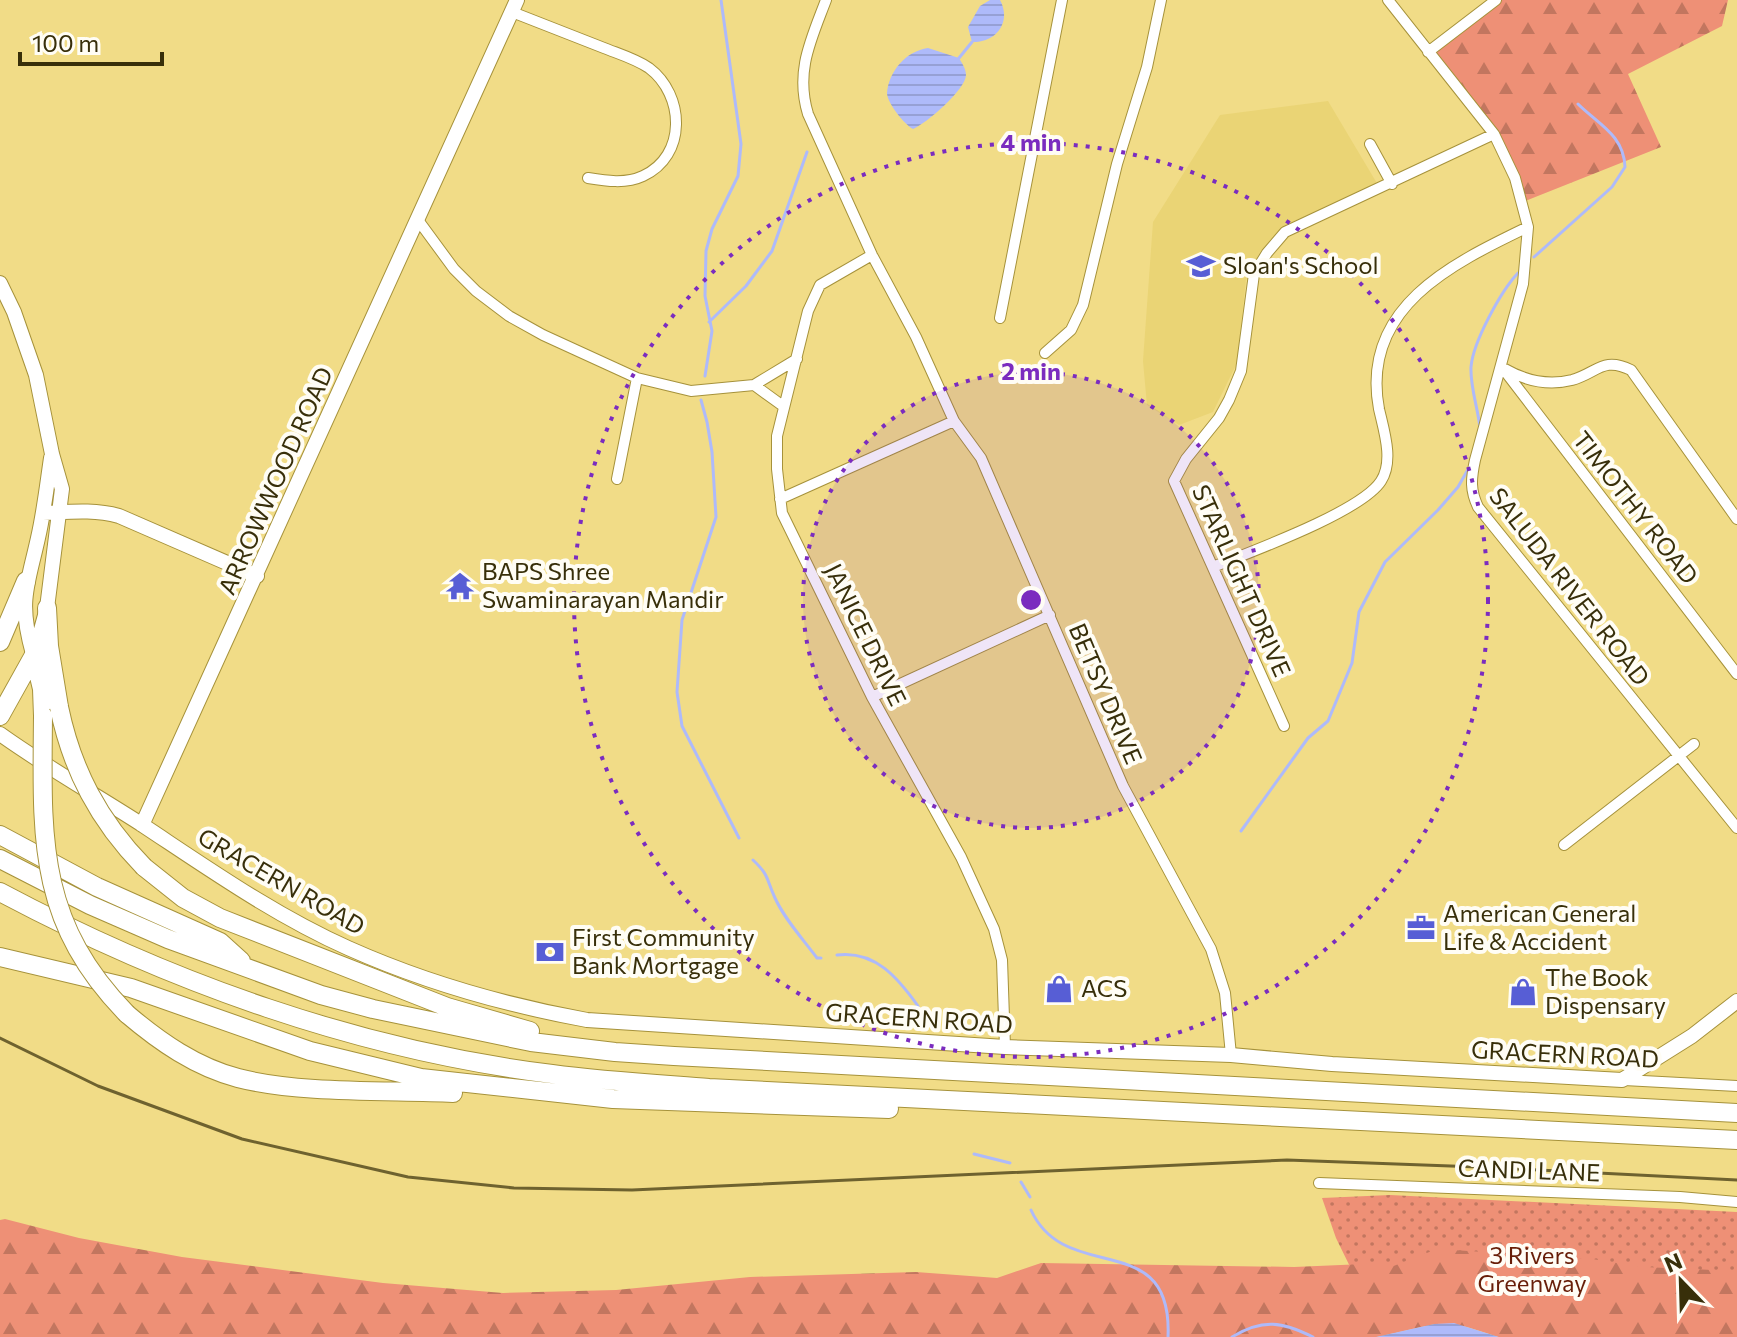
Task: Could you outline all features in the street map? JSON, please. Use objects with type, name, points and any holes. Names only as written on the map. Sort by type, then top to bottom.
[{"type":"highway","points":[[0,642],[26,581]]},
{"type":"highway","points":[[47,608],[51,711],[43,837],[51,883],[62,918],[83,959],[127,1014],[160,1041],[220,1072],[255,1081],[311,1087],[1008,1113],[1204,1112]]},
{"type":"highway","points":[[34,655],[42,689],[91,799],[111,832],[169,889],[200,908],[267,937],[468,1014],[615,1052]]},
{"type":"highway","points":[[2,714],[34,655]]},
{"type":"highway","points":[[0,835],[97,887],[220,942],[246,966]]},
{"type":"highway","points":[[0,859],[90,905],[155,933],[321,995],[531,1042],[615,1052],[1737,1113]]},
{"type":"highway","points":[[0,892],[176,974],[317,1024],[468,1059],[550,1074],[709,1088],[1737,1140]]},
{"type":"highway","points":[[0,957],[131,988],[282,1042],[360,1065],[452,1082],[613,1099]]},
{"type":"street","name":"BETSY DRIVE","points":[[826,0],[802,65],[802,95],[808,114],[872,255],[916,337],[954,421],[981,458],[1123,786],[1211,949],[1225,993],[1231,1055]]},
{"type":"street","points":[[1000,318],[1062,0]]},
{"type":"street","points":[[1045,353],[1071,330],[1083,305],[1117,164],[1147,67],[1161,0]]},
{"type":"street","name":"SALUDA RIVER ROAD","points":[[1388,0],[1494,134],[1515,178],[1528,227],[1523,284],[1471,479],[1471,493],[1478,507],[1737,828]]},
{"type":"street","points":[[1428,52],[1496,0]]},
{"type":"street","points":[[515,3],[647,67],[668,90],[675,107],[674,142],[667,156],[642,177],[625,181],[588,178]]},
{"type":"street","name":"ARROWWOOD ROAD","points":[[142,825],[515,3]]},
{"type":"street","name":"STARLIGHT DRIVE","points":[[1284,726],[1174,481],[1186,459],[1219,418],[1241,371],[1254,274],[1285,232],[1494,134]]},
{"type":"street","points":[[1370,144],[1392,184]]},
{"type":"street","points":[[418,220],[454,269],[476,291],[509,316],[637,378],[691,391],[754,385],[797,359]]},
{"type":"street","points":[[1213,567],[1357,504],[1382,481],[1387,461],[1386,440],[1376,367],[1379,350],[1391,327],[1411,300],[1437,276],[1469,255],[1528,227]]},
{"type":"street","name":"JANICE DRIVE","points":[[872,255],[820,285],[808,311],[777,436],[782,513],[872,697],[961,857],[994,929],[1003,970],[1005,1047]]},
{"type":"street","points":[[0,283],[14,312],[36,375],[62,489],[47,608],[34,655]]},
{"type":"street","points":[[1501,366],[1520,377],[1542,383],[1575,379],[1605,364],[1618,363],[1631,370],[1737,519]]},
{"type":"street","name":"TIMOTHY ROAD","points":[[1501,366],[1737,674]]},
{"type":"street","points":[[617,479],[637,378]]},
{"type":"street","points":[[754,385],[783,406]]},
{"type":"street","points":[[780,499],[954,421]]},
{"type":"street","points":[[34,655],[25,621],[26,581],[43,513],[52,454]]},
{"type":"street","points":[[43,513],[101,511],[137,522],[257,576]]},
{"type":"street","points":[[872,697],[1050,615]]},
{"type":"street","points":[[0,734],[142,825]]},
{"type":"street","points":[[1564,845],[1694,744]]},
{"type":"street","name":"GRACERN ROAD","points":[[142,825],[266,904],[347,948],[454,988],[545,1012],[616,1023],[1005,1047],[1231,1055],[1332,1064],[1737,1086]]},
{"type":"street","points":[[1622,1080],[1692,1036],[1737,1001]]},
{"type":"street","name":"CANDI LANE","points":[[1319,1183],[1680,1197],[1737,1202]]},
{"type":"shaded area","name":"Sloan's School","points":[[1328,101],[1378,185],[1285,225],[1260,252],[1246,280],[1237,363],[1213,412],[1179,425],[1147,405],[1143,361],[1153,222],[1220,115]]},
{"type":"green space","points":[[1496,0],[1728,0],[1722,26],[1628,74],[1661,147],[1523,202],[1506,156],[1428,52]]},
{"type":"green space","name":"3 Rivers Greenway","points":[[1390,1195],[1737,1212],[1737,1337],[1499,1337],[1471,1327],[1434,1324],[1376,1337],[1259,1337],[1359,1285],[1336,1238],[1322,1198]]},
{"type":"green space","points":[[0,1220],[79,1238],[182,1257],[383,1283],[503,1293],[616,1290],[750,1277],[916,1272],[997,1278],[1041,1263],[1294,1267],[1364,1264],[1391,1267],[1437,1249],[1592,1259],[1643,1267],[1737,1271],[1737,1337],[1499,1337],[1454,1323],[1434,1324],[1376,1337],[0,1337]]},
{"type":"water","points":[[990,0],[1000,0],[1003,8],[1000,30],[988,39],[972,42],[968,27],[980,6]]},
{"type":"water","points":[[928,48],[959,58],[966,75],[960,89],[913,129],[890,102],[888,85],[900,63],[913,53]]},
{"type":"water","points":[[1454,1323],[1499,1337],[1376,1337],[1434,1324]]},
{"type":"waterway","points":[[705,376],[712,331],[705,296],[706,251],[712,229],[738,176],[741,144],[721,0]]},
{"type":"waterway","points":[[959,58],[972,42]]},
{"type":"waterway","points":[[1534,257],[1612,187],[1625,167],[1624,156],[1615,138],[1578,104]]},
{"type":"waterway","points":[[709,322],[746,286],[772,251],[807,152]]},
{"type":"waterway","points":[[1480,428],[1472,382],[1473,357],[1489,317],[1518,273]]},
{"type":"waterway","points":[[701,400],[712,452],[716,517],[682,620],[677,692],[682,726],[739,838]]},
{"type":"waterway","points":[[1241,831],[1308,738],[1328,721],[1352,663],[1359,612],[1385,562],[1438,510],[1458,487],[1470,466]]},
{"type":"waterway","points":[[753,860],[765,874],[789,922],[817,958],[821,958]]},
{"type":"waterway","points":[[837,955],[863,957],[894,976],[918,1006],[916,1024]]},
{"type":"waterway","points":[[974,1154],[1010,1163]]},
{"type":"waterway","points":[[1021,1182],[1030,1197]]},
{"type":"waterway","points":[[1031,1210],[1047,1233],[1068,1247],[1136,1268],[1154,1281],[1165,1303],[1168,1337]]},
{"type":"waterway","points":[[1232,1337],[1254,1327],[1273,1324],[1313,1337]]},
{"type":"railway","points":[[0,1038],[98,1086],[242,1139],[408,1177],[514,1188],[632,1190],[1287,1160],[1737,1180]]},
{"type":"place","name":"Sloan's School","points":[[1201,266]]},
{"type":"place","name":"BAPS Shree Swaminarayan Mandir","points":[[460,586]]},
{"type":"place","name":"American General Life & Accident","points":[[1421,928]]},
{"type":"place","name":"First Community Bank Mortgage","points":[[550,952]]},
{"type":"place","name":"ACS","points":[[1059,989]]},
{"type":"place","name":"The Book Dispensary","points":[[1523,992]]}]
